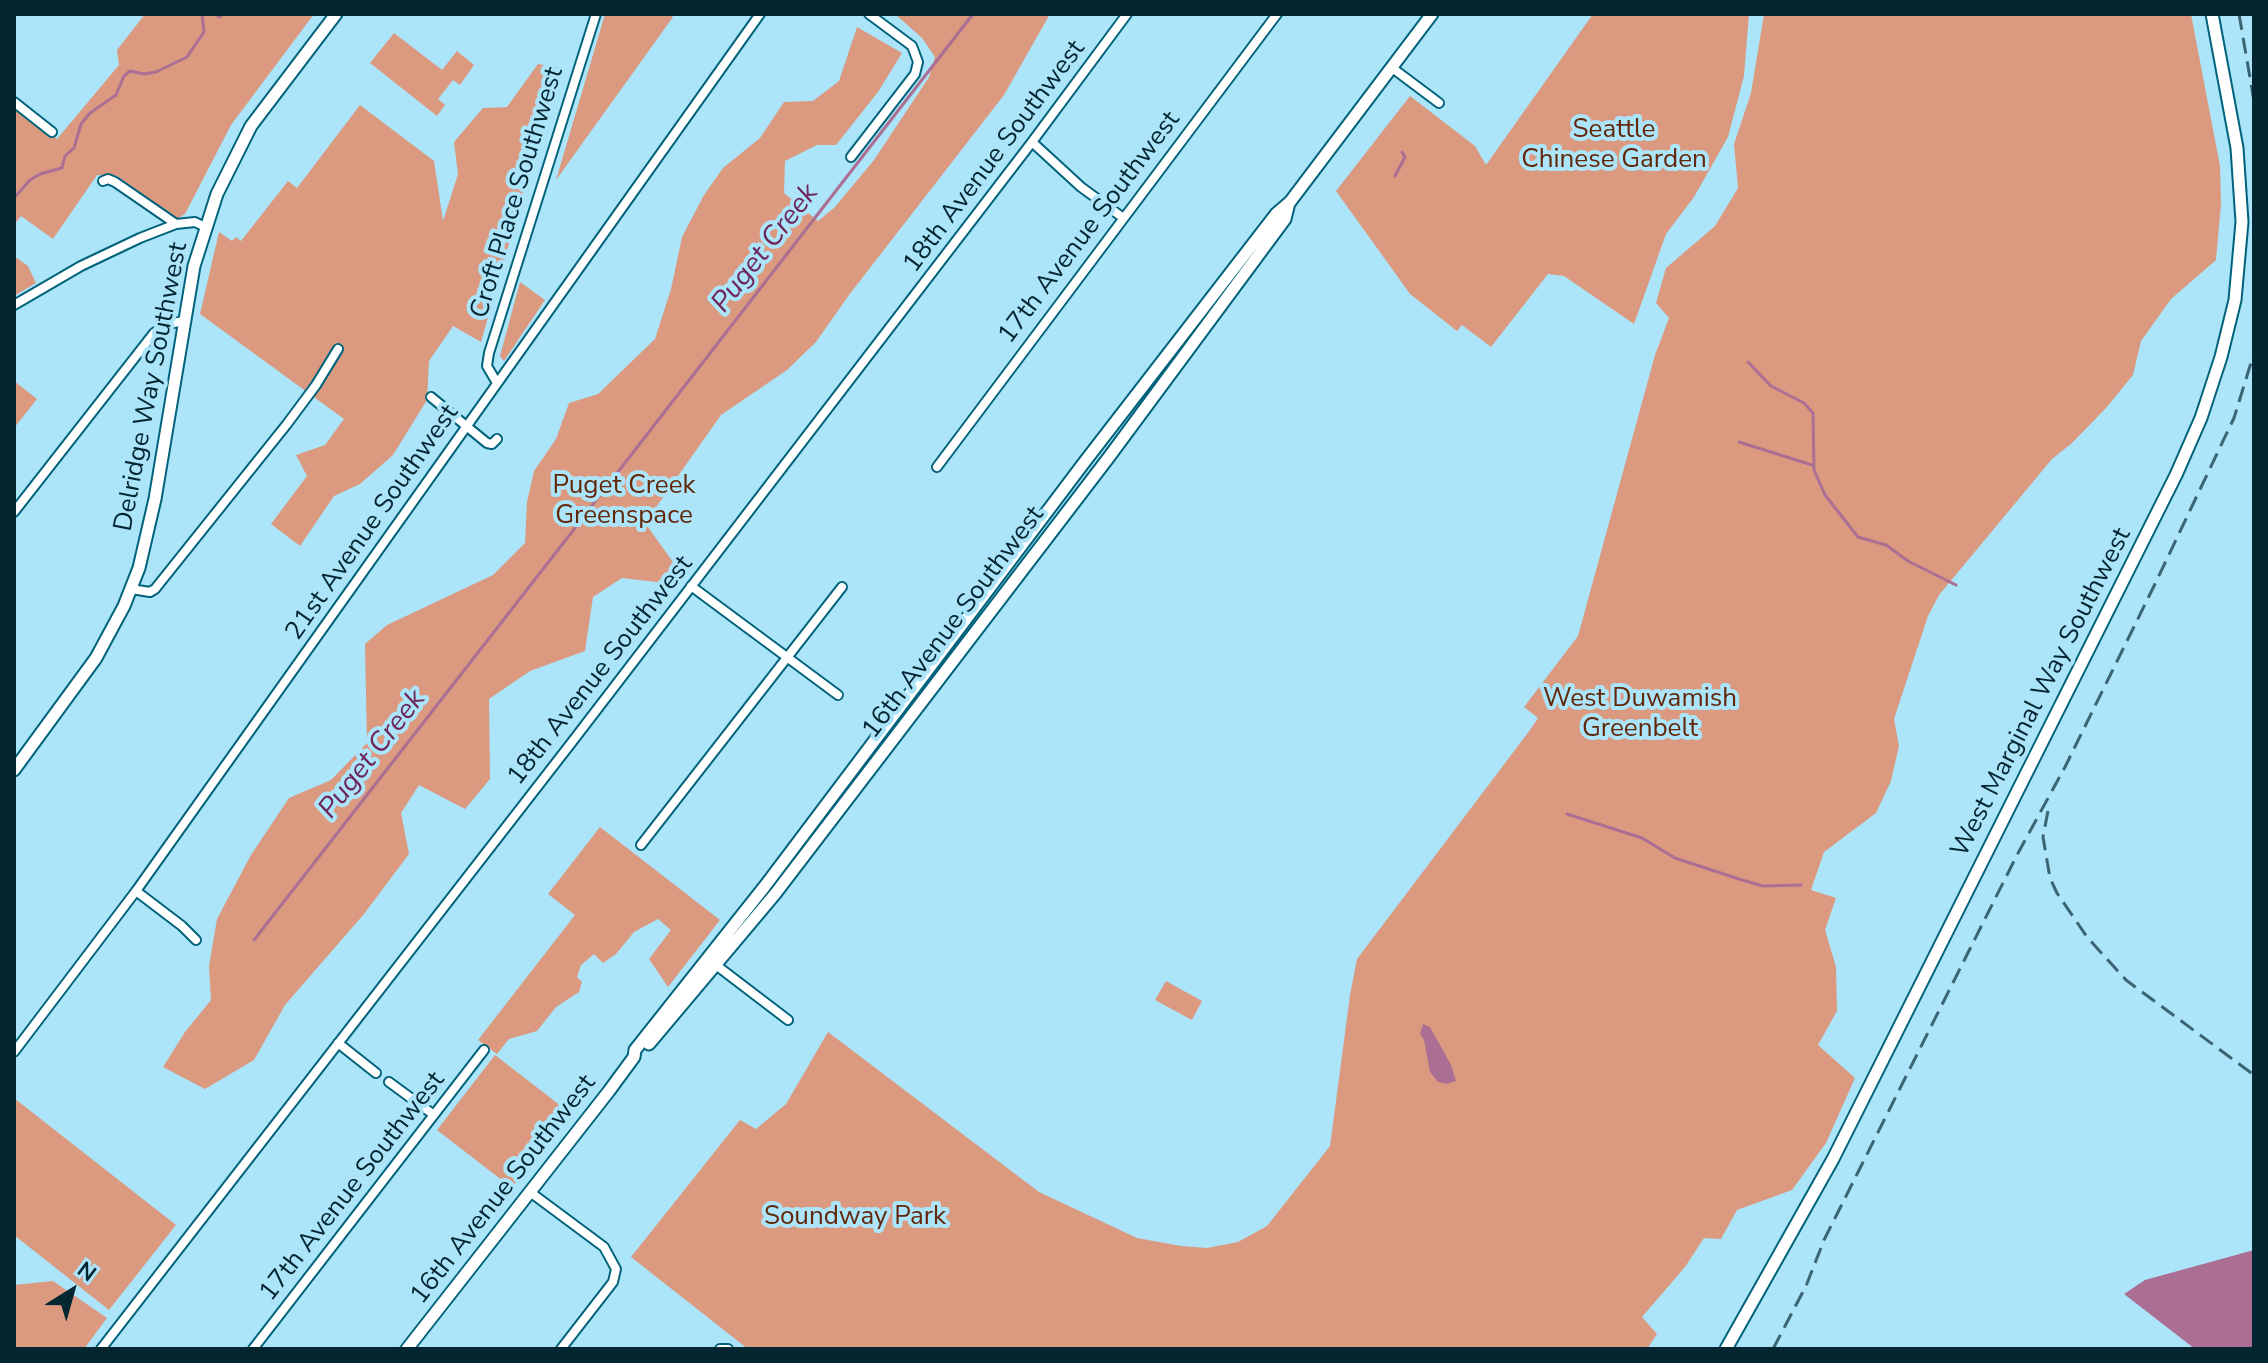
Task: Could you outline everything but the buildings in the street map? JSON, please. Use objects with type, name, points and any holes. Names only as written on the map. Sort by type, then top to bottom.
[{"type":"main road","name":"Delridge Way Southwest","points":[[14,770],[91,666],[131,589],[149,532],[183,321],[205,227],[232,159],[251,126],[336,14]]},
{"type":"main road","name":"16th Avenue Southwest","points":[[407,1349],[634,1057],[635,1050],[712,962],[1247,251],[1276,214],[1290,202],[1432,14]]},
{"type":"main road","name":"West Marginal Way Southwest","points":[[1726,1349],[1833,1159],[2176,475],[2201,418],[2235,300],[2242,222],[2237,148],[2212,14]]},
{"type":"street","name":"Croft Place Southwest","points":[[497,383],[487,366],[489,353],[596,14]]},
{"type":"street","name":"21st Avenue Southwest","points":[[14,1052],[136,891],[760,14]]},
{"type":"street","points":[[851,157],[915,74],[916,53],[912,46],[869,14]]},
{"type":"street","name":"18th Avenue Southwest","points":[[101,1349],[691,586],[1127,14]]},
{"type":"street","name":"17th Avenue Southwest","points":[[937,467],[1277,14]]},
{"type":"street","points":[[1391,67],[1439,103]]},
{"type":"street","points":[[14,102],[52,132]]},
{"type":"street","points":[[1032,142],[1081,187],[1122,217]]},
{"type":"street","points":[[103,181],[115,182],[176,224]]},
{"type":"street","points":[[14,305],[81,266],[176,224],[195,222],[205,227]]},
{"type":"street","points":[[14,512],[154,333],[165,325],[183,321]]},
{"type":"street","points":[[131,589],[150,592],[155,589],[316,385],[338,349]]},
{"type":"street","points":[[431,397],[487,443],[492,444],[497,439]]},
{"type":"street","points":[[691,586],[838,695]]},
{"type":"street","points":[[641,845],[842,587]]},
{"type":"street","points":[[136,891],[196,940]]},
{"type":"street","points":[[712,962],[788,1020]]},
{"type":"street","points":[[338,1043],[376,1073]]},
{"type":"street","name":"17th Avenue Southwest","points":[[253,1349],[484,1050]]},
{"type":"street","points":[[389,1082],[434,1115]]},
{"type":"street","points":[[530,1192],[604,1247],[615,1262],[613,1282],[561,1349]]},
{"type":"street","points":[[720,1349],[728,1349]]},
{"type":"green space","points":[[145,14],[314,14],[231,125],[185,214],[177,219],[117,176],[97,175],[53,239],[21,216],[14,225],[14,105],[57,139],[119,65],[117,50]]},
{"type":"green space","points":[[605,14],[668,14],[673,17],[556,180]]},
{"type":"green space","name":"Puget Creek Greenspace","points":[[895,14],[1050,14],[1004,95],[816,342],[787,370],[721,415],[645,523],[673,562],[665,583],[622,578],[593,597],[585,651],[530,671],[489,699],[490,779],[465,809],[419,785],[401,813],[409,854],[364,914],[285,1005],[254,1060],[205,1089],[163,1067],[185,1032],[211,1000],[209,966],[217,919],[251,855],[289,798],[331,780],[367,743],[365,644],[387,625],[493,575],[525,543],[527,502],[534,471],[556,439],[569,403],[598,394],[655,339],[671,289],[682,237],[704,195],[723,168],[760,138],[784,102],[813,101],[839,81],[857,27],[902,53],[878,92],[836,145],[817,145],[785,161],[784,193],[818,221],[835,207],[874,160],[929,77],[935,57],[922,38]]},
{"type":"green space","name":"Seattle Chinese Garden","points":[[1593,14],[1749,14],[1744,76],[1728,137],[1694,197],[1666,234],[1634,324],[1564,276],[1548,274],[1491,347],[1462,325],[1457,331],[1410,294],[1336,191],[1410,96],[1475,146],[1486,165]]},
{"type":"green space","points":[[1764,14],[2191,14],[2220,166],[2221,204],[2216,260],[2171,299],[2141,341],[2133,375],[2106,408],[2052,459],[1939,595],[1928,616],[1894,719],[1899,746],[1891,781],[1876,813],[1824,852],[1811,890],[1836,898],[1825,930],[1836,967],[1837,1011],[1818,1045],[1855,1078],[1826,1143],[1792,1190],[1737,1210],[1721,1239],[1704,1238],[1685,1267],[1642,1317],[1657,1334],[1647,1349],[748,1349],[631,1257],[740,1120],[756,1129],[786,1104],[828,1032],[1039,1192],[1137,1238],[1207,1248],[1238,1242],[1267,1226],[1330,1146],[1357,959],[1530,730],[1538,718],[1524,707],[1578,636],[1655,355],[1669,318],[1656,303],[1666,268],[1715,226],[1738,188],[1734,144],[1751,93]]},
{"type":"green space","points":[[394,33],[442,70],[457,51],[474,65],[460,85],[453,80],[438,99],[445,105],[437,116],[370,63]]},
{"type":"green space","points":[[538,64],[559,68],[481,342],[453,326],[429,361],[427,400],[393,455],[360,484],[334,496],[300,546],[271,524],[307,476],[296,455],[325,445],[344,419],[200,314],[219,232],[232,241],[236,237],[241,241],[288,181],[297,188],[360,105],[434,161],[443,221],[458,174],[454,142],[483,108],[507,107]]},
{"type":"green space","points":[[14,256],[28,266],[36,283],[14,296]]},
{"type":"green space","points":[[520,282],[545,300],[504,361],[500,356]]},
{"type":"green space","points":[[14,381],[37,399],[14,428]]},
{"type":"green space","points":[[600,827],[720,920],[668,987],[649,959],[671,930],[658,919],[634,932],[616,954],[603,963],[594,954],[581,965],[577,977],[582,982],[579,992],[556,1007],[537,1031],[509,1039],[497,1054],[478,1040],[575,915],[548,894]]},
{"type":"green space","points":[[1166,981],[1202,1001],[1192,1020],[1155,1000]]},
{"type":"green space","points":[[495,1055],[570,1113],[512,1188],[437,1130]]},
{"type":"green space","points":[[14,1098],[176,1225],[109,1310],[14,1235]]},
{"type":"green space","points":[[53,1281],[107,1318],[84,1349],[14,1349],[14,1285]]},
{"type":"shaded area","points":[[1423,1024],[1430,1027],[1451,1065],[1456,1081],[1447,1084],[1438,1082],[1430,1072],[1420,1034]]},
{"type":"shaded area","points":[[2254,1250],[2254,1349],[2195,1349],[2124,1294],[2145,1280]]},
{"type":"waterway","points":[[14,198],[30,180],[62,168],[65,156],[74,148],[81,124],[90,113],[116,95],[124,76],[130,71],[144,74],[156,72],[187,57],[204,32],[202,14]]},
{"type":"waterway","points":[[216,14],[219,17],[223,14]]},
{"type":"waterway","name":"Puget Creek","points":[[590,508],[973,14]]},
{"type":"waterway","points":[[1395,176],[1405,157],[1402,152]]},
{"type":"waterway","points":[[1748,362],[1771,386],[1804,403],[1813,413],[1814,470],[1825,495],[1858,537],[1886,545],[1908,561],[1956,585]]},
{"type":"waterway","points":[[1739,442],[1812,465]]},
{"type":"waterway","name":"Puget Creek","points":[[254,940],[582,519]]},
{"type":"waterway","points":[[1567,814],[1642,838],[1675,858],[1742,880],[1763,886],[1801,885]]},
{"type":"railway","points":[[2239,14],[2254,101]]},
{"type":"railway","points":[[1773,1349],[1806,1286],[1824,1240],[2155,584],[2234,418],[2254,353]]},
{"type":"railway","points":[[2048,811],[2043,837],[2050,878],[2087,937],[2126,980],[2254,1075]]},
{"type":"park label","name":"West Duwamish Greenbelt","points":[[1640,715]]},
{"type":"park label","name":"Soundway Park","points":[[855,1218]]}]
